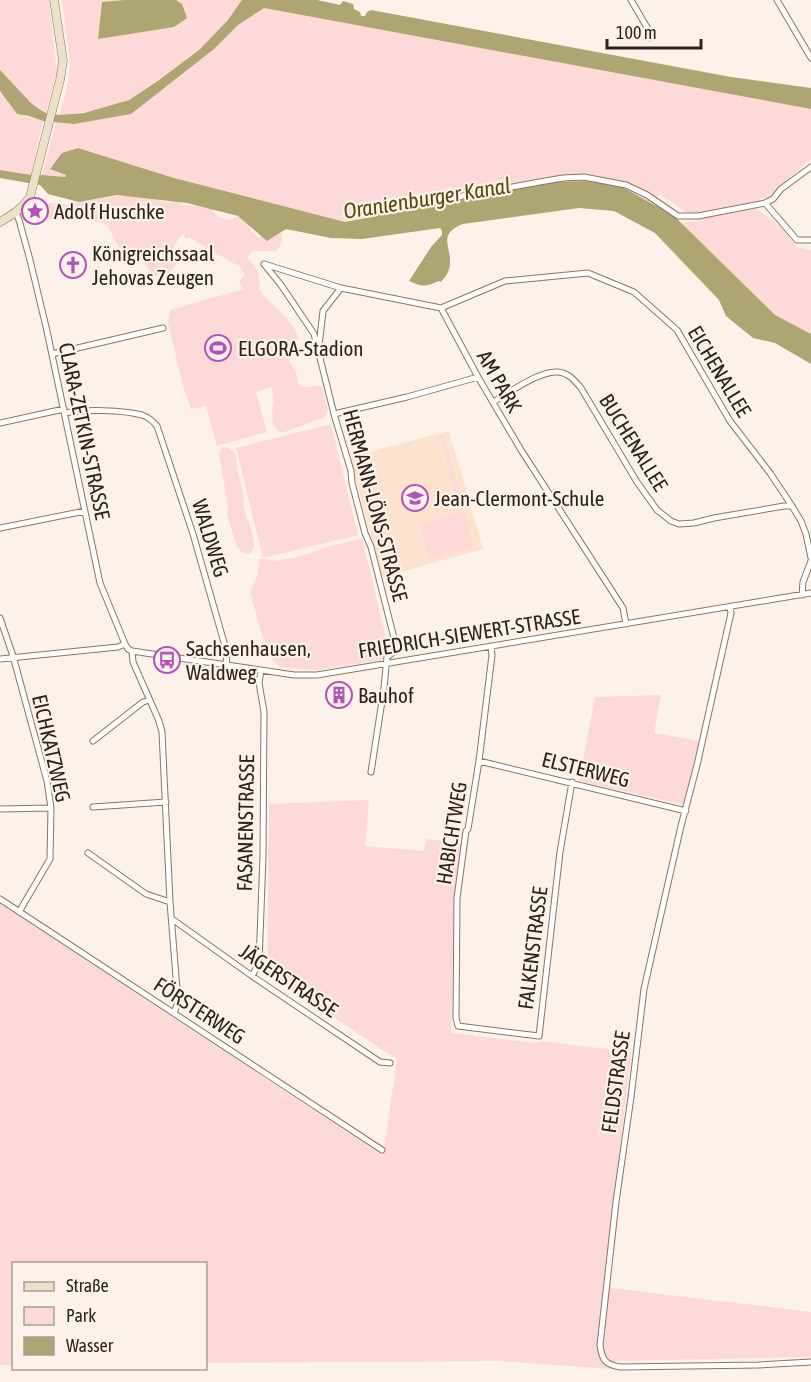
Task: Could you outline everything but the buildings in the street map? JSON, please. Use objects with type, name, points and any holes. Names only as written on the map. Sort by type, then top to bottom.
[{"type":"main road","points":[[0,222],[16,213],[30,197],[60,80],[63,61],[54,0]]},
{"type":"street","points":[[631,0],[648,29],[650,38]]},
{"type":"street","points":[[777,0],[811,58]]},
{"type":"street","points":[[374,212],[563,178],[584,177],[626,185],[648,195],[678,216],[698,216],[765,203],[811,167]]},
{"type":"street","points":[[765,203],[797,240],[811,240]]},
{"type":"street","name":"CLARA-ZETKIN-STRASSE","points":[[16,213],[30,260],[65,411],[100,584],[125,644],[132,651]]},
{"type":"street","name":"HERMANN-LÖNS-STRASSE","points":[[318,350],[323,311],[341,288],[264,264],[314,334],[318,350],[334,414],[349,465],[351,483],[371,547],[396,648],[387,657],[371,772]]},
{"type":"street","name":"EICHENALLEE","points":[[441,308],[506,281],[588,273],[634,292],[677,330],[730,421],[770,473],[801,521],[811,560],[803,582],[802,595]]},
{"type":"street","points":[[341,288],[441,308]]},
{"type":"street","name":"AM PARK","points":[[441,308],[521,450],[623,608],[626,624]]},
{"type":"street","points":[[52,354],[163,328]]},
{"type":"street","name":"BUCHENALLEE","points":[[493,402],[546,374],[558,372],[570,376],[581,388],[636,482],[657,510],[679,524],[694,524],[714,518],[792,506]]},
{"type":"street","points":[[334,414],[478,377]]},
{"type":"street","points":[[0,423],[65,411]]},
{"type":"street","name":"WALDWEG","points":[[65,411],[123,412],[141,415],[150,419],[159,429],[193,534],[227,653],[226,665]]},
{"type":"street","points":[[0,528],[86,510]]},
{"type":"street","name":"FRIEDRICH-SIEWERT-STRASSE","points":[[132,651],[294,675],[317,675],[811,593]]},
{"type":"street","name":"FELDSTRASSE","points":[[730,608],[726,636],[644,989],[600,1346],[604,1361],[611,1366],[621,1367],[811,1362]]},
{"type":"street","name":"EICHKATZWEG","points":[[0,618],[13,656],[47,782],[51,808],[50,859],[19,912]]},
{"type":"street","points":[[0,658],[118,647],[125,644]]},
{"type":"street","name":"HABICHTWEG","points":[[458,1026],[456,1018],[457,898],[479,760],[492,655],[491,646]]},
{"type":"street","points":[[132,651],[133,662],[162,732],[170,902],[178,1002],[174,1013]]},
{"type":"street","name":"FASANENSTRASSE","points":[[252,976],[259,963],[263,856],[264,712],[260,683],[261,670]]},
{"type":"street","points":[[93,741],[143,702],[149,700]]},
{"type":"street","name":"ELSTERWEG","points":[[479,760],[686,810]]},
{"type":"street","name":"FALKENSTRASSE","points":[[458,1026],[539,1036],[560,852],[572,782]]},
{"type":"street","points":[[93,807],[166,802]]},
{"type":"street","points":[[0,809],[51,808]]},
{"type":"street","points":[[88,853],[146,894],[170,902]]},
{"type":"street","name":"FÖRSTERWEG","points":[[0,899],[382,1150]]},
{"type":"street","name":"JÄGERSTRASSE","points":[[172,919],[380,1062],[390,1063]]},
{"type":"shaded area","name":"Jean-Clermont-Schule","points":[[449,431],[483,549],[382,577],[350,457]]},
{"type":"green space","points":[[0,0],[49,0],[57,72],[46,113],[31,103],[0,70]]},
{"type":"green space","points":[[62,0],[124,0],[102,2],[98,39],[182,4],[176,0],[242,0],[226,24],[214,36],[130,99],[85,112],[59,115],[67,88],[70,63]]},
{"type":"green space","points":[[264,8],[811,109],[811,159],[768,197],[761,199],[758,210],[781,227],[797,247],[811,250],[811,334],[775,315],[681,223],[699,221],[660,194],[652,203],[622,187],[553,182],[345,222],[174,178],[78,148],[50,168],[66,175],[65,177],[42,175],[56,122],[74,124],[97,119],[183,73],[214,49],[238,25]]},
{"type":"green space","points":[[0,91],[17,114],[43,121],[31,175],[0,170]]},
{"type":"green space","points":[[140,192],[162,201],[209,206],[218,217],[229,220],[239,216],[248,217],[251,231],[258,237],[281,229],[282,243],[276,251],[252,251],[247,258],[258,272],[259,289],[288,320],[298,335],[299,340],[291,341],[285,346],[286,356],[296,372],[301,387],[322,387],[328,410],[324,418],[282,433],[278,431],[273,424],[272,387],[256,392],[267,432],[217,446],[206,406],[191,409],[183,386],[168,322],[170,310],[244,289],[239,281],[245,275],[240,267],[190,238],[185,238],[184,234],[172,250],[179,258],[178,261],[162,279],[152,274],[143,261],[119,247],[107,225],[97,221],[32,218],[37,206],[42,204],[74,204]]},
{"type":"green space","points":[[331,424],[358,535],[263,558],[236,448]]},
{"type":"green space","points":[[443,434],[474,547],[429,559],[420,525],[461,513],[440,435]]},
{"type":"green space","points":[[223,447],[229,448],[236,454],[244,508],[254,547],[250,554],[241,552],[236,544],[227,515],[228,506],[219,454]]},
{"type":"green space","points":[[362,538],[389,650],[383,660],[316,670],[280,667],[272,659],[260,629],[250,592],[258,574],[259,559],[273,561],[295,558]]},
{"type":"green space","points":[[661,695],[654,733],[699,741],[684,805],[579,781],[595,697]]},
{"type":"green space","points":[[369,800],[365,846],[424,851],[426,839],[461,843],[456,898],[451,1033],[631,1052],[606,1271],[612,1288],[811,1312],[811,1357],[614,1361],[613,1369],[498,1361],[207,1363],[207,1262],[12,1262],[12,1365],[0,1365],[0,903],[383,1156],[397,1059],[267,974],[269,804]]},
{"type":"water","points":[[176,0],[182,4],[187,18],[174,27],[98,39],[102,2]]},
{"type":"water","points":[[242,0],[317,0],[340,5],[343,1],[353,4],[354,9],[360,12],[361,16],[365,16],[371,10],[731,77],[811,88],[811,109],[264,8],[238,25],[214,49],[131,114],[74,124],[43,121],[17,114],[0,91],[0,70],[31,103],[46,113],[59,115],[84,113],[129,100],[199,50],[228,20]]},
{"type":"water","points":[[78,148],[174,178],[345,222],[553,182],[587,181],[622,187],[673,215],[775,315],[811,334],[811,364],[775,343],[753,338],[726,316],[719,300],[655,233],[614,211],[579,208],[463,224],[454,228],[447,238],[450,262],[446,276],[441,282],[421,285],[409,281],[431,247],[442,235],[440,228],[362,239],[331,238],[286,229],[267,241],[238,216],[187,203],[117,195],[79,202],[48,194],[40,185],[0,178],[0,170],[37,176],[65,177],[66,175],[50,169],[62,153]]},
{"type":"place","name":"Adolf Huschke","points":[[35,211]]},
{"type":"place","name":"Königreichssaal Jehovas Zeugen","points":[[73,265]]},
{"type":"place","name":"ELGORA-Stadion","points":[[218,348]]},
{"type":"place","name":"Jean-Clermont-Schule","points":[[415,498]]},
{"type":"place","name":"Sachsenhausen, Waldweg","points":[[167,660]]},
{"type":"place","name":"Bauhof","points":[[339,695]]},
{"type":"water label","name":"Oranienburger Kanal","points":[[427,198]]}]
